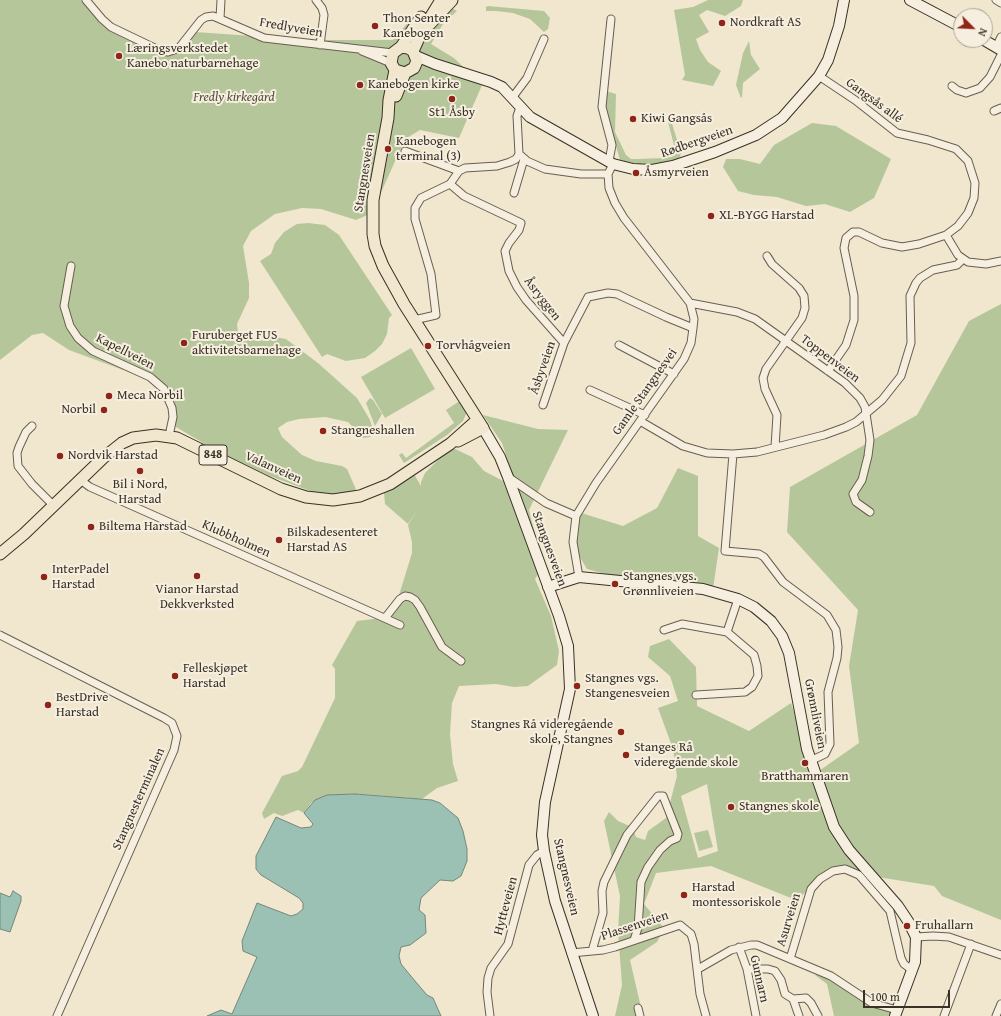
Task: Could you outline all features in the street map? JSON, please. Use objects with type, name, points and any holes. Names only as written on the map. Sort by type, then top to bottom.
[{"type":"highway","points":[[422,31],[451,0]]},
{"type":"main road","name":"Stangnesveien","points":[[432,0],[397,61],[389,100],[388,118],[372,200],[373,234],[375,246],[383,266],[414,320],[480,424]]},
{"type":"main road","points":[[415,58],[408,48],[397,61],[410,72],[415,58],[422,31],[441,0]]},
{"type":"main road","name":"Valanveien","points":[[0,554],[24,534],[102,458],[122,443],[145,436],[169,436],[186,441],[281,489],[306,497],[333,500],[372,493],[390,484],[450,444],[466,438],[480,424]]},
{"type":"street","points":[[86,0],[111,27],[161,51],[168,52],[179,48],[206,17],[213,16],[220,18],[221,0]]},
{"type":"street","points":[[316,0],[322,8],[324,15],[320,45]]},
{"type":"street","name":"Rødbergveien","points":[[415,58],[491,82],[502,87],[530,117],[611,162],[643,170],[663,168],[727,148],[756,135],[782,118],[819,76],[828,60],[835,40],[844,0]]},
{"type":"street","points":[[910,0],[953,23]]},
{"type":"street","points":[[996,0],[1001,3]]},
{"type":"street","name":"Fredlyveien","points":[[220,18],[264,38],[360,50],[397,61]]},
{"type":"street","points":[[414,320],[436,316],[431,274],[415,219],[415,208],[421,198],[450,184],[459,171],[465,168],[497,166],[522,157],[545,169],[555,171],[608,174],[611,162],[612,145],[602,107],[610,19]]},
{"type":"street","points":[[952,86],[957,90],[966,93],[980,88],[990,77],[999,51],[1001,37]]},
{"type":"street","points":[[512,98],[527,78],[544,39]]},
{"type":"street","name":"Fredlyveien","points":[[360,50],[397,61]]},
{"type":"street","name":"Gangsås allé","points":[[819,76],[854,100],[897,133],[951,147],[965,157],[974,175],[974,198],[962,221],[946,235],[919,244],[902,247],[889,245],[864,233],[853,232],[846,238],[844,248],[854,296],[854,320],[846,345],[828,371]]},
{"type":"street","points":[[514,193],[522,157],[517,116],[520,106]]},
{"type":"street","points":[[405,151],[459,171]]},
{"type":"street","name":"Gamle Stangnesvei","points":[[579,577],[573,542],[573,529],[576,516],[684,359],[691,342],[694,328],[694,319],[690,303],[624,218],[609,188],[608,174]]},
{"type":"street","name":"Åsryggen","points":[[450,184],[464,196],[521,223],[505,251],[509,271],[526,300],[564,343]]},
{"type":"street","points":[[946,235],[954,249],[963,259],[978,264],[1001,261]]},
{"type":"street","points":[[767,256],[772,264],[794,283],[804,296],[805,308],[804,313],[766,369],[763,378],[765,389],[777,415],[775,447]]},
{"type":"street","points":[[640,421],[683,446],[707,453],[733,454],[757,452],[838,430],[856,422],[889,392],[904,369],[911,343],[910,296],[916,283],[920,278],[933,270],[956,265],[963,259]]},
{"type":"street","name":"Kapellveien","points":[[71,266],[64,306],[70,326],[78,338],[93,351],[150,377],[164,389],[172,408],[173,417],[169,436]]},
{"type":"street","name":"Åsbyveien","points":[[543,405],[564,343],[588,297],[608,293],[617,294],[666,317],[694,328]]},
{"type":"street","name":"Toppenveien","points":[[690,303],[746,315],[764,325],[855,392],[863,403],[870,440],[862,480],[853,494],[856,502],[870,512]]},
{"type":"street","points":[[619,345],[674,374]]},
{"type":"street","points":[[590,390],[645,415]]},
{"type":"street","name":"Stangnesveien","points":[[480,424],[500,456],[559,616],[568,646],[570,689],[543,818],[544,851],[555,901],[593,1016]]},
{"type":"street","points":[[32,426],[26,432],[19,447],[17,453],[18,466],[32,484],[53,505]]},
{"type":"street","points":[[733,454],[725,551],[759,554],[764,557],[782,582],[820,609],[834,625],[838,647],[837,658],[828,692],[830,744],[825,754],[810,761]]},
{"type":"street","points":[[508,477],[546,502],[576,516]]},
{"type":"street","name":"Klubbholmen","points":[[79,479],[90,487],[400,625]]},
{"type":"street","name":"Grønnliveien","points":[[548,587],[579,577],[703,589],[738,599],[754,607],[777,629],[786,645],[792,663],[810,761],[828,813],[838,835],[849,850],[898,906],[916,937],[916,954],[912,970],[896,1013]]},
{"type":"street","points":[[385,618],[400,599],[405,596],[410,597],[415,600],[420,607],[442,647],[461,661]]},
{"type":"street","points":[[727,632],[738,599]]},
{"type":"street","points":[[664,630],[682,624],[727,632],[754,655],[758,676],[752,687],[745,692],[696,695]]},
{"type":"street","name":"Stangnesterminalen","points":[[0,635],[164,718],[172,723],[177,736],[171,756],[57,1016]]},
{"type":"street","points":[[592,951],[603,913],[602,891],[604,882],[627,835],[658,796],[663,796],[678,834],[678,838],[670,841],[660,850],[641,882],[638,928],[634,940]]},
{"type":"street","name":"Hytteveien","points":[[490,1016],[487,992],[488,978],[491,968],[508,944],[529,865],[537,855],[544,851]]},
{"type":"street","name":"Asurveien","points":[[790,959],[811,889],[820,879],[833,871],[846,869],[859,875],[890,911],[901,958],[904,964],[912,970]]},
{"type":"street","name":"Plassenveien","points":[[571,953],[615,947],[680,925],[691,934],[698,969],[699,990],[706,1016]]},
{"type":"street","points":[[916,937],[943,936],[971,944],[1001,956]]},
{"type":"street","points":[[944,1016],[971,944]]},
{"type":"street","points":[[698,969],[739,947],[757,945],[838,980],[872,1003],[896,1013]]},
{"type":"street","name":"Gunnarn","points":[[739,947],[747,970],[756,1016]]},
{"type":"street","points":[[747,970],[768,969],[775,972],[781,980],[786,994],[793,999],[799,1016]]},
{"type":"street","points":[[793,999],[806,998],[811,1003],[818,1016]]},
{"type":"street","points":[[996,1016],[1001,1004]]},
{"type":"street","points":[[638,1008],[640,1016]]},
{"type":"green space","name":"Fredly kirkegård","points":[[0,0],[87,0],[111,31],[171,56],[191,40],[195,32],[310,40],[393,40],[411,19],[416,19],[414,40],[423,43],[427,34],[450,7],[457,11],[443,24],[431,44],[454,58],[482,85],[459,138],[420,130],[405,139],[379,197],[377,208],[377,228],[383,250],[390,267],[416,314],[381,252],[372,213],[356,220],[321,209],[302,208],[275,214],[251,231],[243,246],[249,283],[249,298],[237,324],[238,332],[264,341],[275,337],[286,339],[318,363],[357,398],[370,420],[374,433],[370,437],[363,438],[348,422],[325,417],[299,419],[287,422],[278,428],[282,437],[302,455],[316,461],[342,466],[347,469],[355,487],[357,496],[321,495],[270,476],[215,450],[171,424],[174,416],[175,395],[169,387],[69,350],[43,333],[32,335],[0,360]]},
{"type":"green space","points":[[708,0],[743,0],[741,6],[725,16],[707,10],[699,15],[709,32],[696,39],[700,50],[708,62],[721,71],[713,86],[682,80],[685,75],[674,10],[693,7]]},
{"type":"green space","points":[[486,7],[544,11],[550,18],[548,29],[544,32],[530,19],[513,13],[486,11]]},
{"type":"green space","points":[[749,41],[751,55],[760,69],[743,83],[741,98],[736,85],[743,53]]},
{"type":"green space","points":[[606,91],[616,94],[615,132],[626,155],[631,159],[663,158],[674,156],[676,153],[667,118],[670,117],[681,153],[679,160],[660,164],[642,165],[620,160],[606,112]]},
{"type":"green space","points":[[812,123],[836,126],[891,159],[874,198],[850,212],[825,204],[806,206],[777,197],[754,195],[738,191],[723,167],[726,159],[740,159],[760,164],[774,145]]},
{"type":"green space","points":[[308,223],[325,225],[339,235],[392,315],[389,318],[387,334],[382,344],[365,358],[346,361],[327,354],[322,357],[260,261],[271,254],[275,243],[284,232],[297,224]]},
{"type":"green space","points":[[1001,304],[1001,920],[942,896],[934,886],[834,870],[796,900],[711,866],[656,873],[644,904],[664,928],[657,942],[630,960],[643,1016],[615,1016],[622,985],[618,931],[620,896],[604,821],[609,812],[618,821],[632,827],[636,837],[645,840],[648,831],[666,818],[677,776],[673,749],[658,708],[678,701],[670,676],[648,657],[650,646],[669,639],[696,667],[697,706],[749,731],[791,703],[816,773],[859,743],[849,666],[858,610],[787,532],[790,487],[917,415],[969,321]],"holes":[[[707,784],[718,851],[698,858],[681,796]]]},
{"type":"green space","points":[[411,348],[435,389],[385,418],[361,377]]},
{"type":"green space","points":[[370,398],[382,414],[375,426],[366,403]]},
{"type":"green space","points":[[461,400],[467,412],[463,421],[447,435],[404,463],[399,455],[402,453],[406,458],[454,423],[446,410]]},
{"type":"green space","points":[[483,415],[538,429],[568,430],[529,510],[543,567],[535,579],[551,616],[559,651],[557,665],[528,686],[514,687],[496,684],[459,686],[452,703],[450,734],[453,764],[458,781],[437,788],[422,799],[360,794],[327,795],[311,803],[304,813],[298,810],[282,816],[274,813],[264,819],[262,813],[282,776],[298,771],[302,767],[335,698],[335,669],[332,665],[357,621],[389,617],[395,608],[412,553],[412,542],[408,525],[418,509],[408,524],[385,504],[384,493],[414,474],[421,486],[425,473],[451,447],[472,457],[484,471],[509,484],[511,480],[511,470],[502,443]]},
{"type":"green space","points":[[678,468],[698,476],[698,536],[719,548],[713,589],[655,582],[635,575],[609,575],[587,569],[575,549],[575,511],[623,526],[657,508]]},
{"type":"green space","points":[[708,830],[713,847],[699,851],[694,833]]},
{"type":"green space","points":[[815,975],[828,975],[865,999],[897,1008],[895,1016],[834,1016],[827,984]]},
{"type":"water","points":[[355,794],[432,800],[440,803],[458,818],[467,849],[467,861],[461,876],[453,881],[440,880],[421,898],[419,910],[425,915],[426,933],[410,945],[401,947],[399,956],[401,964],[427,995],[433,998],[441,1016],[207,1016],[221,1010],[232,1014],[257,957],[243,951],[242,941],[257,903],[291,916],[297,914],[303,909],[303,903],[299,898],[261,875],[256,869],[256,856],[276,817],[301,828],[311,827],[313,824],[304,813],[315,800],[327,795]]},
{"type":"water","points":[[13,891],[21,896],[21,901],[10,932],[0,929],[0,893],[10,897]]},
{"type":"place","name":"Nordkraft AS","points":[[722,23]]},
{"type":"place","name":"Thon Senter Kanebogen","points":[[375,26]]},
{"type":"place","name":"Læringsverkstedet Kanebo naturbarnehage","points":[[119,56]]},
{"type":"place","name":"Kanebogen kirke","points":[[360,85]]},
{"type":"place","name":"St1 Åsby","points":[[452,99]]},
{"type":"place","name":"Kiwi Gangsås","points":[[633,119]]},
{"type":"place","name":"Kanebogen terminal (3)","points":[[388,149]]},
{"type":"place","name":"Åsmyrveien","points":[[636,173]]},
{"type":"place","name":"XL-BYGG Harstad","points":[[711,216]]},
{"type":"place","name":"Furuberget FUS aktivitetsbarnehage","points":[[184,343]]},
{"type":"place","name":"Torvhågveien","points":[[428,346]]},
{"type":"place","name":"Meca Norbil","points":[[109,396]]},
{"type":"place","name":"Norbil","points":[[104,410]]},
{"type":"place","name":"Stangneshallen","points":[[323,431]]},
{"type":"place","name":"Nordvik Harstad","points":[[60,456]]},
{"type":"place","name":"Bil i Nord, Harstad","points":[[140,471]]},
{"type":"place","name":"Biltema Harstad","points":[[91,527]]},
{"type":"place","name":"Bilskadesenteret Harstad AS","points":[[279,540]]},
{"type":"place","name":"Vianor Harstad Dekkverksted","points":[[197,576]]},
{"type":"place","name":"InterPadel Harstad","points":[[44,577]]},
{"type":"place","name":"Stangnes vgs. Grønnliveien","points":[[615,584]]},
{"type":"place","name":"Felleskjøpet Harstad","points":[[175,676]]},
{"type":"place","name":"Stangnes vgs. Stangenesveien","points":[[577,686]]},
{"type":"place","name":"BestDrive Harstad","points":[[48,705]]},
{"type":"place","name":"Stangnes Rå videregående skole, Stangnes","points":[[621,732]]},
{"type":"place","name":"Stanges Rå videregående skole","points":[[626,755]]},
{"type":"place","name":"Bratthammaren","points":[[805,763]]},
{"type":"place","name":"Stangnes skole","points":[[731,807]]},
{"type":"place","name":"Harstad montessoriskole","points":[[684,895]]},
{"type":"place","name":"Fruhallarn","points":[[907,926]]}]
